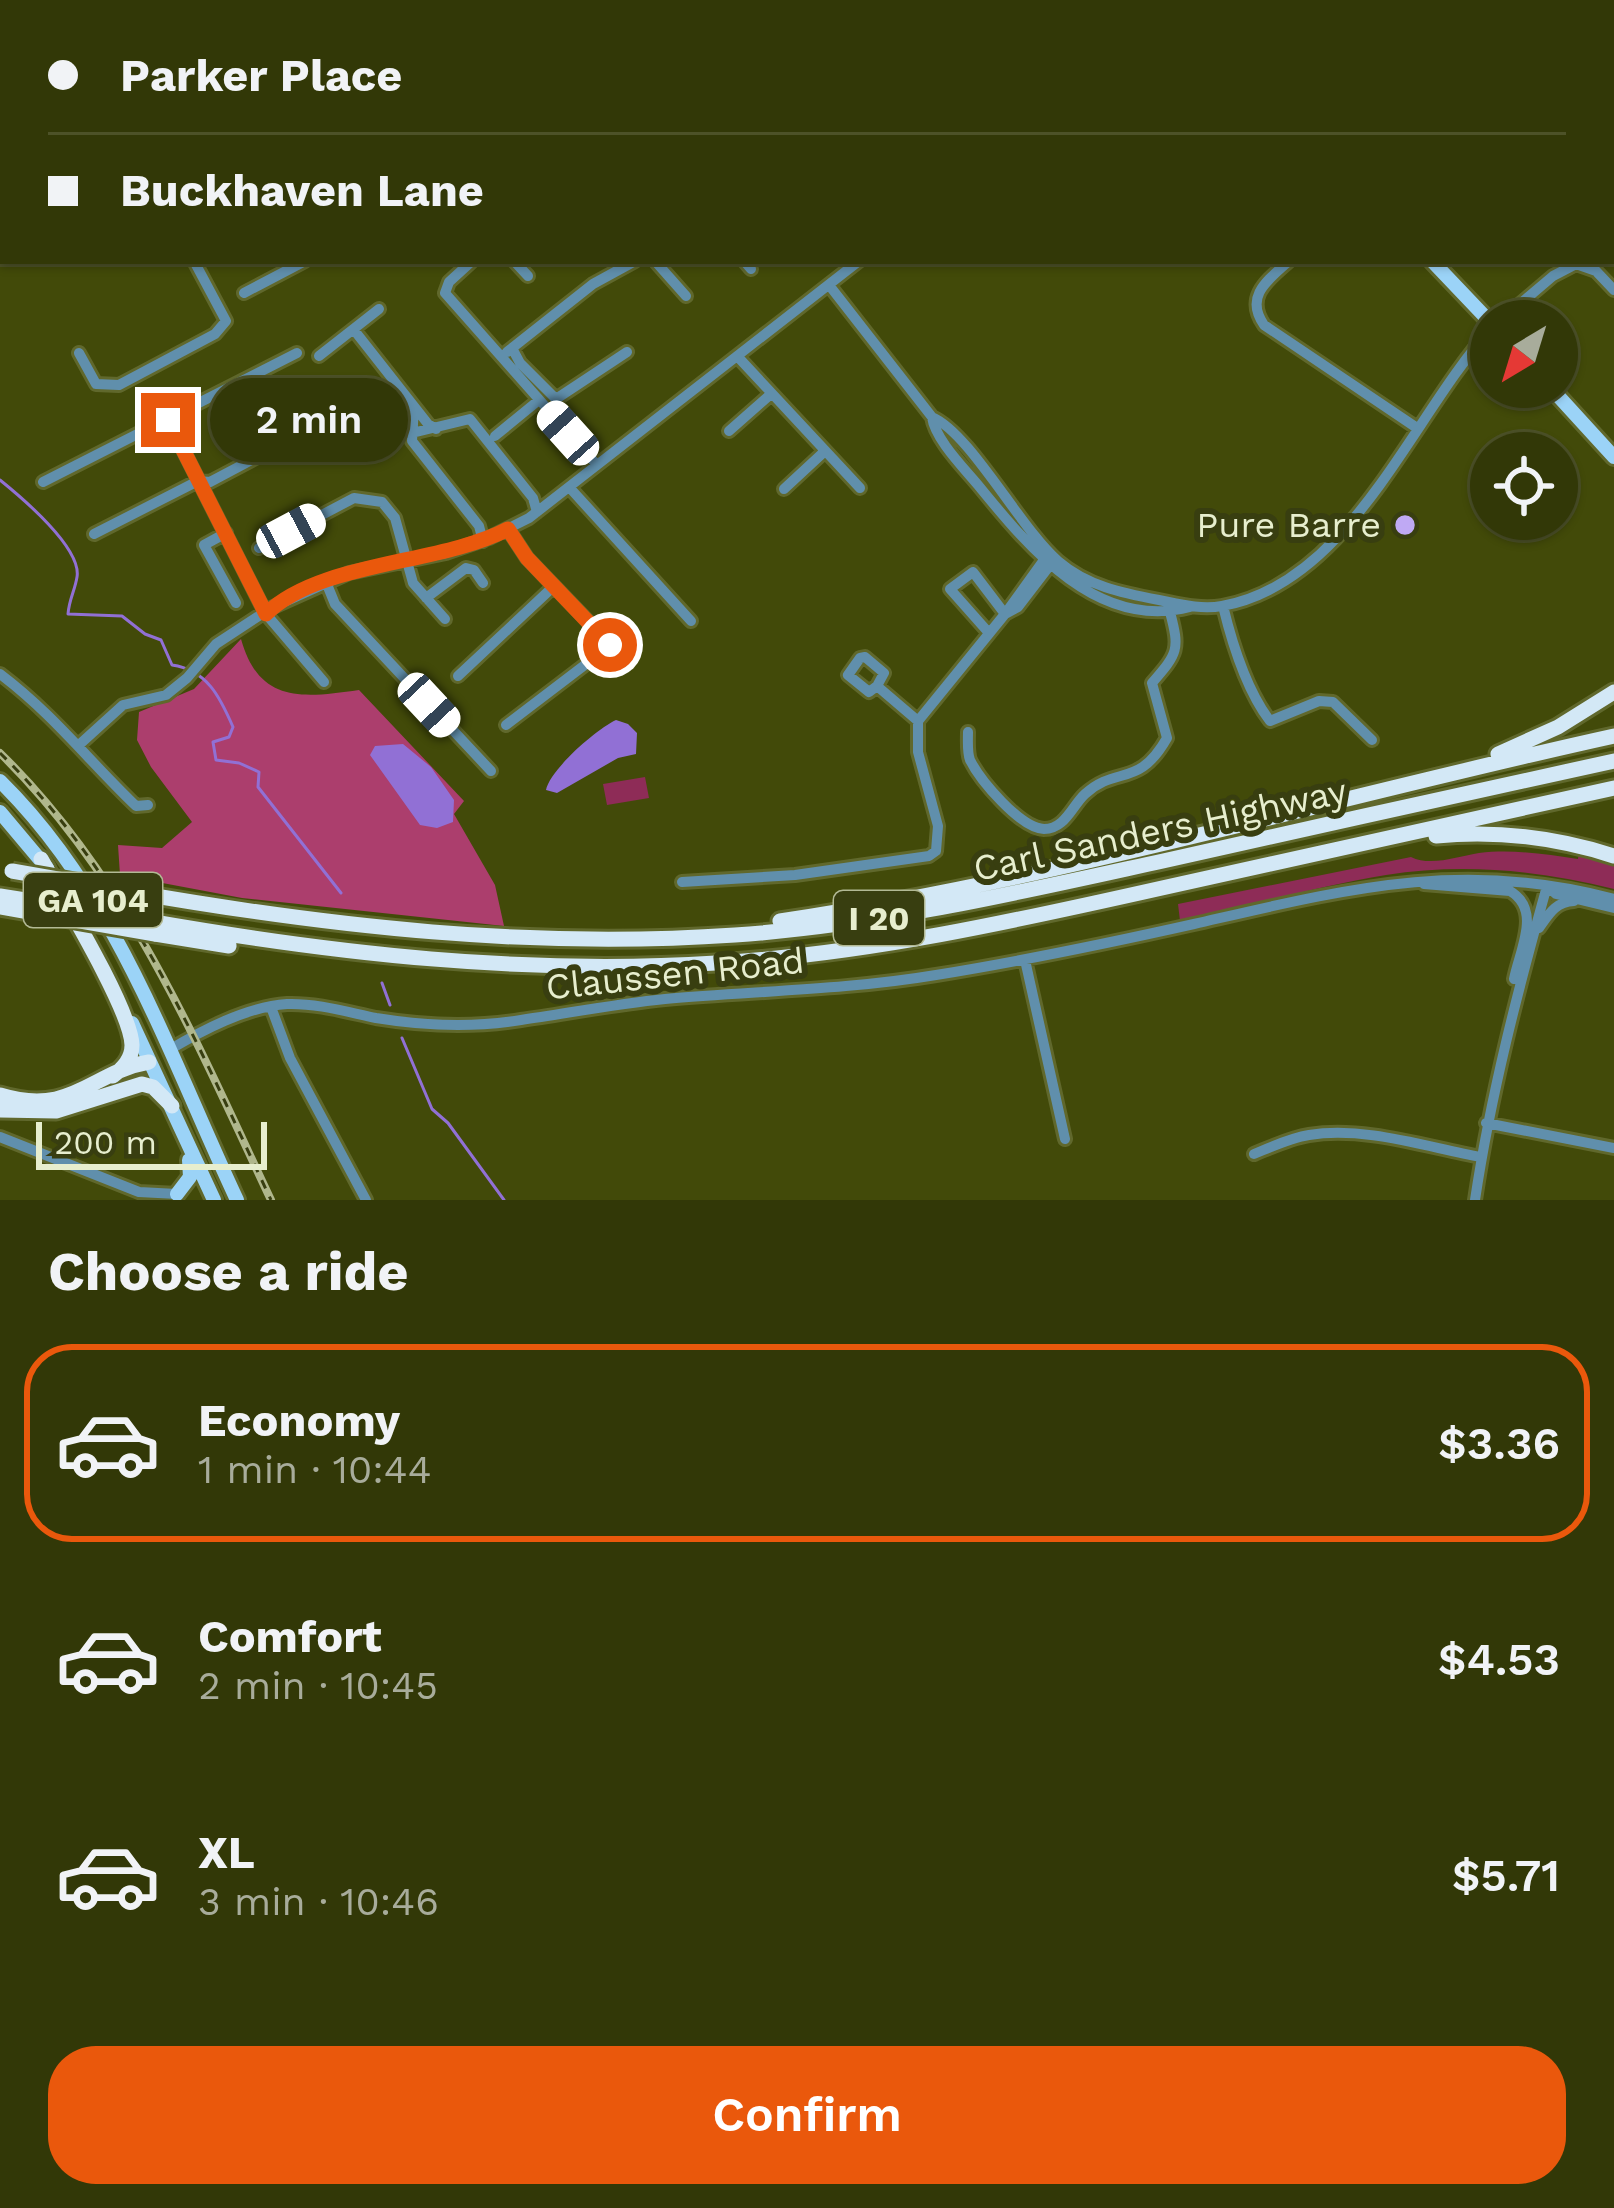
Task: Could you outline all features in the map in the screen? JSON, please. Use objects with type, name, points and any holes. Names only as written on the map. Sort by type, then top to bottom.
[{"type":"highway","points":[[1444,772],[1536,739],[1614,692]]},
{"type":"highway","points":[[654,939],[977,888],[1444,772],[1614,736]]},
{"type":"highway","name":"Carl Sanders Highway","points":[[4,869],[306,921],[416,933],[529,940],[654,939],[820,926],[973,902],[1614,761]]},
{"type":"highway","name":"Carl Sanders Highway","points":[[0,896],[42,909],[151,928],[372,956],[577,967],[716,963],[976,929],[1614,788]]},
{"type":"highway","points":[[1361,844],[1497,833],[1558,841],[1614,856]]},
{"type":"highway","points":[[41,859],[131,1037],[129,1057],[113,1076]]},
{"type":"highway","points":[[0,908],[42,909]]},
{"type":"highway","points":[[0,1095],[54,1100],[148,1061]]},
{"type":"highway","points":[[86,1103],[145,1071],[148,1061]]},
{"type":"highway","points":[[0,1110],[46,1112],[131,1085],[142,1084],[164,1094]]},
{"type":"main road","points":[[1435,264],[1470,303]]},
{"type":"main road","points":[[1569,408],[1614,457]]},
{"type":"main road","name":"GA 104","points":[[0,781],[75,871],[120,945],[237,1200]]},
{"type":"main road","name":"GA 104","points":[[0,812],[41,859],[101,956],[213,1200]]},
{"type":"main road","points":[[148,1061],[169,1050]]},
{"type":"main road","points":[[164,1094],[192,1167],[177,1194]]},
{"type":"main road","points":[[177,1194],[199,1192],[213,1200]]},
{"type":"street","points":[[79,353],[96,384],[118,385],[215,334],[226,321],[196,264]]},
{"type":"street","points":[[244,293],[299,264]]},
{"type":"street","points":[[469,264],[449,282],[445,293],[597,465]]},
{"type":"street","points":[[517,264],[528,276]]},
{"type":"street","points":[[627,352],[556,399],[509,350],[593,284],[630,264]]},
{"type":"street","points":[[658,264],[686,296]]},
{"type":"street","points":[[80,744],[122,705],[166,694],[216,644],[326,582],[446,553],[482,541],[537,512],[855,264]]},
{"type":"street","points":[[1286,264],[1258,290],[1258,315],[1264,325],[1417,428]]},
{"type":"street","points":[[1524,300],[1552,275],[1574,264]]},
{"type":"street","points":[[1578,264],[1612,282]]},
{"type":"street","points":[[830,285],[932,417],[952,430],[1069,581],[1108,601],[1170,612],[1193,606]]},
{"type":"street","points":[[319,356],[379,309]]},
{"type":"street","points":[[354,330],[436,429]]},
{"type":"street","points":[[43,482],[296,353]]},
{"type":"street","points":[[1049,559],[1108,590],[1193,606],[1223,606],[1259,594],[1316,556],[1363,505],[1470,355]]},
{"type":"street","points":[[737,357],[860,488]]},
{"type":"street","points":[[729,431],[771,394]]},
{"type":"street","points":[[495,436],[539,400]]},
{"type":"street","points":[[414,407],[412,441],[479,526],[482,541]]},
{"type":"street","points":[[94,533],[199,481],[210,482],[350,408]]},
{"type":"street","points":[[412,433],[470,419],[533,498],[537,512]]},
{"type":"street","points":[[168,420],[266,614],[323,682]]},
{"type":"street","points":[[784,490],[825,451]]},
{"type":"street","points":[[569,487],[692,621]]},
{"type":"street","points":[[259,548],[354,498],[389,507],[413,584],[445,619]]},
{"type":"street","points":[[508,529],[527,558],[628,663]]},
{"type":"street","points":[[226,533],[204,545],[236,603]]},
{"type":"street","points":[[682,882],[795,875],[936,851],[938,826],[918,752],[918,721],[1049,559]]},
{"type":"street","points":[[426,598],[466,568],[474,570],[483,583]]},
{"type":"street","points":[[989,633],[950,589],[973,572],[1005,614]]},
{"type":"street","points":[[326,582],[335,604],[491,772]]},
{"type":"street","points":[[458,676],[554,586]]},
{"type":"street","points":[[1223,606],[1230,634],[1270,722],[1319,701],[1333,702],[1372,740]]},
{"type":"street","points":[[968,732],[968,757],[1000,800],[1033,826],[1046,829],[1060,824],[1086,793],[1154,761],[1167,738],[1153,683],[1179,645],[1170,612]]},
{"type":"street","points":[[506,724],[610,645]]},
{"type":"street","points":[[0,674],[80,744],[94,766],[136,806],[148,805]]},
{"type":"street","points":[[877,686],[918,721]]},
{"type":"street","name":"Claussen Road","points":[[169,1050],[271,1006],[313,1006],[429,1025],[495,1024],[666,999],[902,980],[1409,880],[1491,878],[1557,884],[1614,898]]},
{"type":"street","points":[[1409,880],[1436,887],[1510,891],[1526,903],[1528,920],[1514,979],[1514,1001]]},
{"type":"street","points":[[1475,1200],[1486,1123],[1547,886]]},
{"type":"street","name":"Claussen Road","points":[[1547,886],[1556,894],[1614,908]]},
{"type":"street","points":[[1533,936],[1550,911],[1565,901],[1585,901]]},
{"type":"street","points":[[1025,959],[1065,1139]]},
{"type":"street","points":[[271,1006],[290,1058],[366,1200]]},
{"type":"street","points":[[1486,1123],[1614,1148]]},
{"type":"street","points":[[1254,1154],[1305,1136],[1331,1133],[1363,1134],[1481,1157]]},
{"type":"street","points":[[0,1137],[139,1192],[177,1194]]},
{"type":"shaded area","points":[[241,639],[259,676],[271,686],[302,695],[359,690],[464,801],[454,814],[495,885],[504,926],[242,898],[120,875],[118,845],[162,848],[192,822],[137,740],[139,712],[194,689]]},
{"type":"shaded area","points":[[616,720],[637,733],[636,754],[618,758],[557,793],[546,790],[575,751]]},
{"type":"shaded area","points":[[403,744],[431,767],[454,800],[453,822],[437,828],[420,825],[370,755],[375,746]]},
{"type":"shaded area","points":[[645,777],[649,798],[607,805],[603,784]]},
{"type":"shaded area","points":[[1579,851],[1614,859],[1614,889],[1500,870],[1415,871],[1180,921],[1178,904],[1411,857],[1436,861],[1504,852],[1578,859]]},
{"type":"waterway","points":[[0,480],[48,524],[70,552],[77,577],[68,614],[122,616],[161,640],[172,665],[203,679],[233,727],[229,737],[213,742],[216,760],[259,772],[258,787],[341,893]]},
{"type":"waterway","points":[[382,983],[390,1005]]},
{"type":"waterway","points":[[402,1038],[432,1109],[448,1123],[504,1200]]},
{"type":"railway","points":[[0,753],[86,853],[122,907],[186,1022],[271,1200]]},
{"type":"place","name":"Pure Barre","points":[[1405,525]]},
{"type":"route","points":[[168,420],[266,614],[349,573],[446,553],[508,529],[527,558],[610,645]]}]
